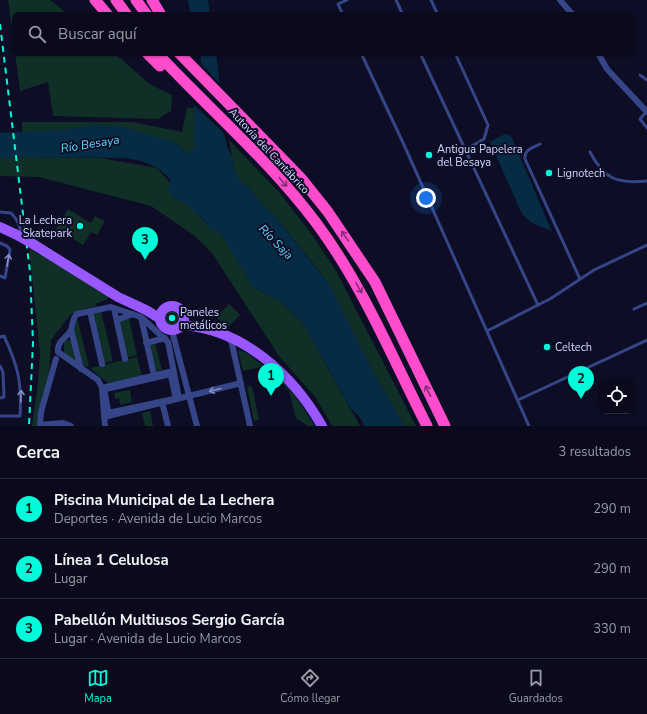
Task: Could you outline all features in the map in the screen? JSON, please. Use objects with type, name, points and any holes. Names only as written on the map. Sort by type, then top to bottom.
[{"type":"highway","points":[[116,0],[125,12]]},
{"type":"highway","points":[[136,0],[145,12]]},
{"type":"highway","points":[[152,0],[159,12]]},
{"type":"highway","points":[[150,56],[164,65]]},
{"type":"highway","name":"Autovía del Cantábrico","points":[[159,56],[164,65],[269,166],[295,196],[337,252],[364,297],[426,426]]},
{"type":"highway","name":"Autovía del Cantábrico","points":[[182,56],[308,186],[355,251],[375,282],[445,426]]},
{"type":"highway","points":[[190,56],[236,107],[244,119]]},
{"type":"main road","points":[[0,227],[33,244],[143,314],[159,318],[165,328],[196,326],[228,338],[254,351],[288,379],[309,405],[322,426]]},
{"type":"main road","points":[[143,314],[175,306],[179,308],[176,327]]},
{"type":"main road","points":[[159,318],[164,309]]},
{"type":"street","points":[[560,0],[570,12]]},
{"type":"street","points":[[600,56],[606,69],[647,111]]},
{"type":"street","points":[[105,426],[102,388],[98,380],[58,352],[59,343],[70,330],[75,316],[90,311],[114,308],[133,314],[143,314],[176,327]]},
{"type":"street","points":[[114,308],[125,359]]},
{"type":"street","points":[[90,311],[102,364]]},
{"type":"street","points":[[116,320],[133,314]]},
{"type":"street","points":[[143,314],[146,343],[153,371]]},
{"type":"street","points":[[146,343],[176,327]]},
{"type":"street","points":[[176,327],[176,345],[197,426]]},
{"type":"street","points":[[176,327],[168,342],[172,358],[177,398]]},
{"type":"street","points":[[70,330],[81,369]]},
{"type":"street","points":[[228,338],[232,344],[250,426]]},
{"type":"street","points":[[56,359],[41,412],[40,426],[63,423],[71,426]]},
{"type":"street","points":[[102,388],[173,371]]},
{"type":"street","points":[[177,398],[170,375],[104,391],[110,412],[190,396],[241,383]]},
{"type":"street","points":[[104,417],[177,398]]},
{"type":"street","points":[[162,402],[168,426]]},
{"type":"lane","points":[[342,12],[338,4],[347,0]]},
{"type":"lane","points":[[396,0],[402,12]]},
{"type":"lane","points":[[431,0],[437,12]]},
{"type":"lane","points":[[362,56],[405,147],[529,426]]},
{"type":"lane","points":[[421,56],[538,305]]},
{"type":"lane","points":[[456,56],[488,125],[484,139],[465,150]]},
{"type":"lane","points":[[640,75],[647,80]]},
{"type":"lane","points":[[647,111],[640,119],[647,128]]},
{"type":"lane","points":[[540,144],[527,150],[525,159],[580,279]]},
{"type":"lane","points":[[590,152],[603,172],[610,177],[621,181],[647,181]]},
{"type":"lane","points":[[0,212],[11,213],[20,224],[22,245]]},
{"type":"lane","points":[[0,243],[7,246],[10,250],[5,278],[0,276]]},
{"type":"lane","points":[[487,331],[550,299],[594,270],[647,245]]},
{"type":"lane","points":[[634,309],[647,303]]},
{"type":"lane","points":[[0,337],[4,336],[12,354],[18,371],[21,392],[20,416],[0,416]]},
{"type":"lane","points":[[518,400],[647,340]]},
{"type":"lane","points":[[0,366],[3,372],[4,397],[0,398]]},
{"type":"green space","points":[[8,0],[50,0],[65,12],[12,12],[12,30]]},
{"type":"green space","points":[[15,56],[117,56],[151,85],[172,95],[171,111],[158,119],[53,116],[48,82],[20,91]]},
{"type":"green space","points":[[187,108],[194,108],[194,149],[190,154],[173,142],[22,132],[22,122],[132,122],[182,132]]},
{"type":"green space","points":[[229,140],[279,192],[313,236],[335,269],[416,426],[404,426],[372,370],[321,273],[273,214],[261,204],[249,187],[243,185],[238,180],[235,173]]},
{"type":"green space","points":[[0,158],[100,158],[157,168],[210,228],[220,233],[226,240],[253,287],[281,302],[303,323],[360,426],[332,426],[316,398],[279,356],[212,253],[195,236],[151,206],[39,177],[0,176]]},
{"type":"green space","name":"La Lechera Skatepark","points":[[68,209],[91,223],[95,216],[105,221],[97,235],[91,232],[83,245],[56,229]]},
{"type":"green space","points":[[29,248],[40,255],[47,256],[108,296],[108,299],[95,304],[97,306],[80,310],[70,315],[51,340],[49,372],[38,426],[32,426],[38,383],[40,353]]},
{"type":"green space","points":[[229,304],[240,315],[227,328],[216,317]]},
{"type":"green space","points":[[101,311],[113,361],[103,363],[93,314]]},
{"type":"green space","points":[[169,311],[175,311],[179,315],[179,321],[175,325],[169,325],[165,321],[165,315]]},
{"type":"green space","points":[[77,317],[89,367],[83,366],[73,333]]},
{"type":"green space","points":[[129,319],[137,355],[127,358],[120,322]]},
{"type":"green space","points":[[64,341],[71,341],[77,362],[64,354]]},
{"type":"green space","points":[[155,343],[162,370],[156,371],[150,346]]},
{"type":"green space","points":[[238,350],[245,352],[264,366],[243,371]]},
{"type":"green space","points":[[137,357],[142,376],[109,384],[90,368]]},
{"type":"green space","points":[[279,377],[295,396],[315,426],[308,426],[296,418],[289,391],[283,384],[280,384]]},
{"type":"green space","points":[[252,386],[259,420],[254,421],[247,387]]},
{"type":"green space","points":[[130,390],[132,402],[120,405],[119,398],[115,399],[114,393]]},
{"type":"green space","points":[[150,411],[153,426],[145,426],[142,413]]},
{"type":"water","points":[[188,0],[208,0],[210,12],[190,12]]},
{"type":"water","points":[[200,56],[216,56],[223,131],[232,157],[235,173],[243,185],[249,187],[261,204],[273,214],[329,284],[372,370],[404,426],[365,426],[359,416],[351,409],[303,323],[281,302],[253,287],[220,233],[210,228],[202,218],[185,203],[173,198],[168,189],[171,180],[155,167],[137,160],[123,158],[0,158],[0,133],[71,129],[94,125],[119,126],[173,142],[190,154],[194,149],[194,103],[202,69]]},
{"type":"water","points":[[505,134],[510,135],[513,140],[552,232],[532,223],[522,214],[490,142]]},
{"type":"pier","points":[[200,62],[222,86],[224,122],[227,136],[192,103],[194,85],[200,69]]},
{"type":"railway","points":[[0,24],[30,272],[33,342],[29,426]]},
{"type":"place","name":"Antigua Papelera del Besaya","points":[[429,155]]},
{"type":"place","name":"Lignotech","points":[[549,173]]},
{"type":"place","name":"La Lechera Skatepark","points":[[80,226]]},
{"type":"place","name":"Pabellón Multiusos Sergio García","points":[[145,260]]},
{"type":"place","name":"Paneles metálicos","points":[[172,318]]},
{"type":"place","name":"Celtech","points":[[547,347]]},
{"type":"place","name":"Piscina Municipal de La Lechera","points":[[271,396]]},
{"type":"place","name":"Línea 1 Celulosa","points":[[581,399]]},
{"type":"water label","name":"Río Besaya","points":[[90,144]]},
{"type":"water label","name":"Río Saja","points":[[276,242]]}]
